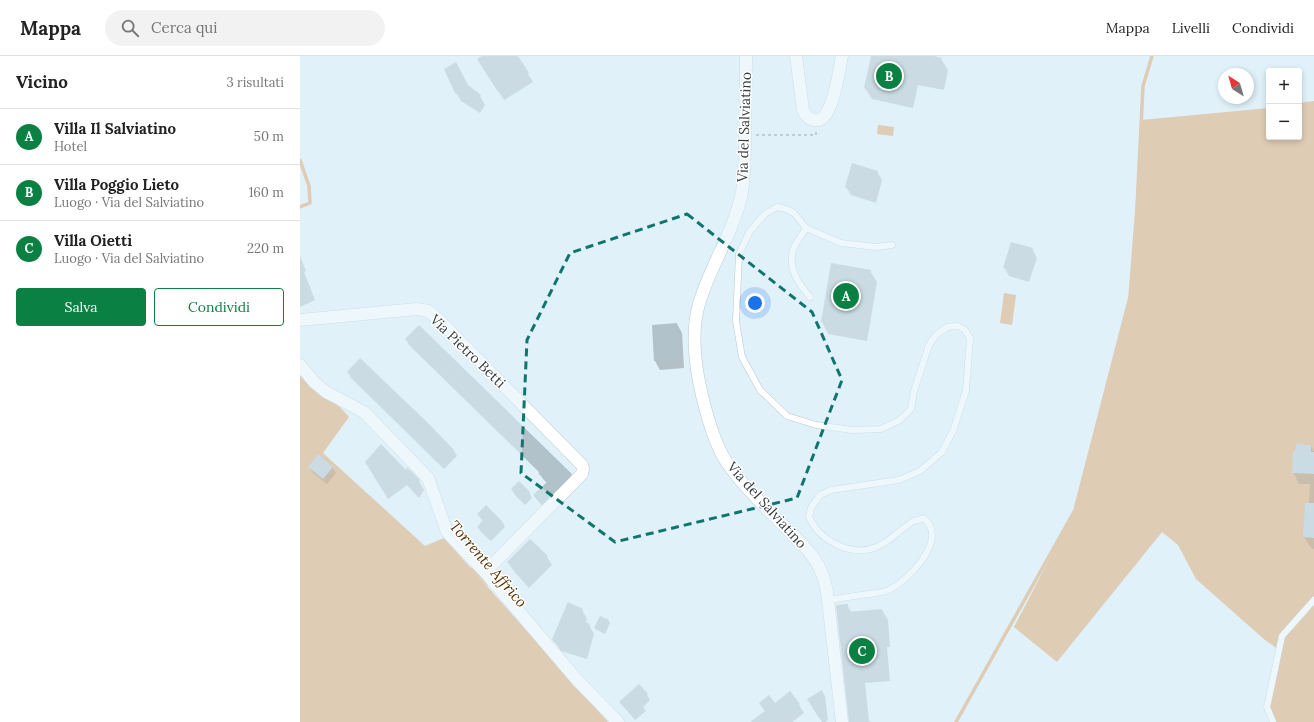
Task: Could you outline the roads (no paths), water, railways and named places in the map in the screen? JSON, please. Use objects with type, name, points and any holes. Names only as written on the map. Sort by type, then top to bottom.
[{"type":"street","name":"Via del Salviatino","points":[[746,56],[745,161],[742,191],[736,215],[706,286],[698,311],[695,328],[696,354],[700,384],[708,418],[723,456],[730,467],[813,557],[824,578],[828,600],[842,722]]},
{"type":"street","points":[[796,56],[803,110],[808,117],[817,121],[824,118],[831,105],[842,56]]},
{"type":"street","name":"Via Pietro Betti","points":[[300,320],[417,309],[428,312],[439,320],[582,465],[582,474],[485,572]]},
{"type":"street","points":[[300,365],[314,382],[326,392],[364,412],[428,478],[447,532],[485,572],[578,681],[618,722]]},
{"type":"lane","points":[[828,600],[886,592],[903,581],[924,558],[931,542],[932,534],[928,522],[924,518],[912,522],[877,547],[865,551],[850,550],[832,542],[818,530],[808,517],[811,508],[820,495],[831,490],[899,480],[920,471],[942,452],[953,431],[966,391],[970,338],[965,330],[958,326],[947,328],[936,335],[927,350],[914,391],[911,409],[900,420],[881,429],[852,430],[816,425],[787,416],[760,390],[742,357],[736,320],[739,254],[750,231],[765,214],[777,207],[794,213],[806,228],[841,243],[876,247],[892,245]]},
{"type":"lane","points":[[806,228],[793,249],[792,270],[798,282],[810,297]]},
{"type":"lane","points":[[1273,722],[1267,707],[1282,636],[1314,600]]},
{"type":"waterway","points":[[956,722],[1075,510],[1130,297],[1137,208],[1143,86],[1152,56]]},
{"type":"waterway","points":[[300,160],[309,186],[310,203],[300,207]]},
{"type":"waterway","name":"Torrente Affrico","points":[[300,375],[304,381],[310,385]]},
{"type":"waterway","name":"Torrente Affrico","points":[[473,568],[488,584]]},
{"type":"place","name":"Villa Poggio Lieto","points":[[889,76]]},
{"type":"place","name":"Villa Il Salviatino","points":[[846,296]]},
{"type":"place","name":"Villa Oietti","points":[[862,651]]}]
